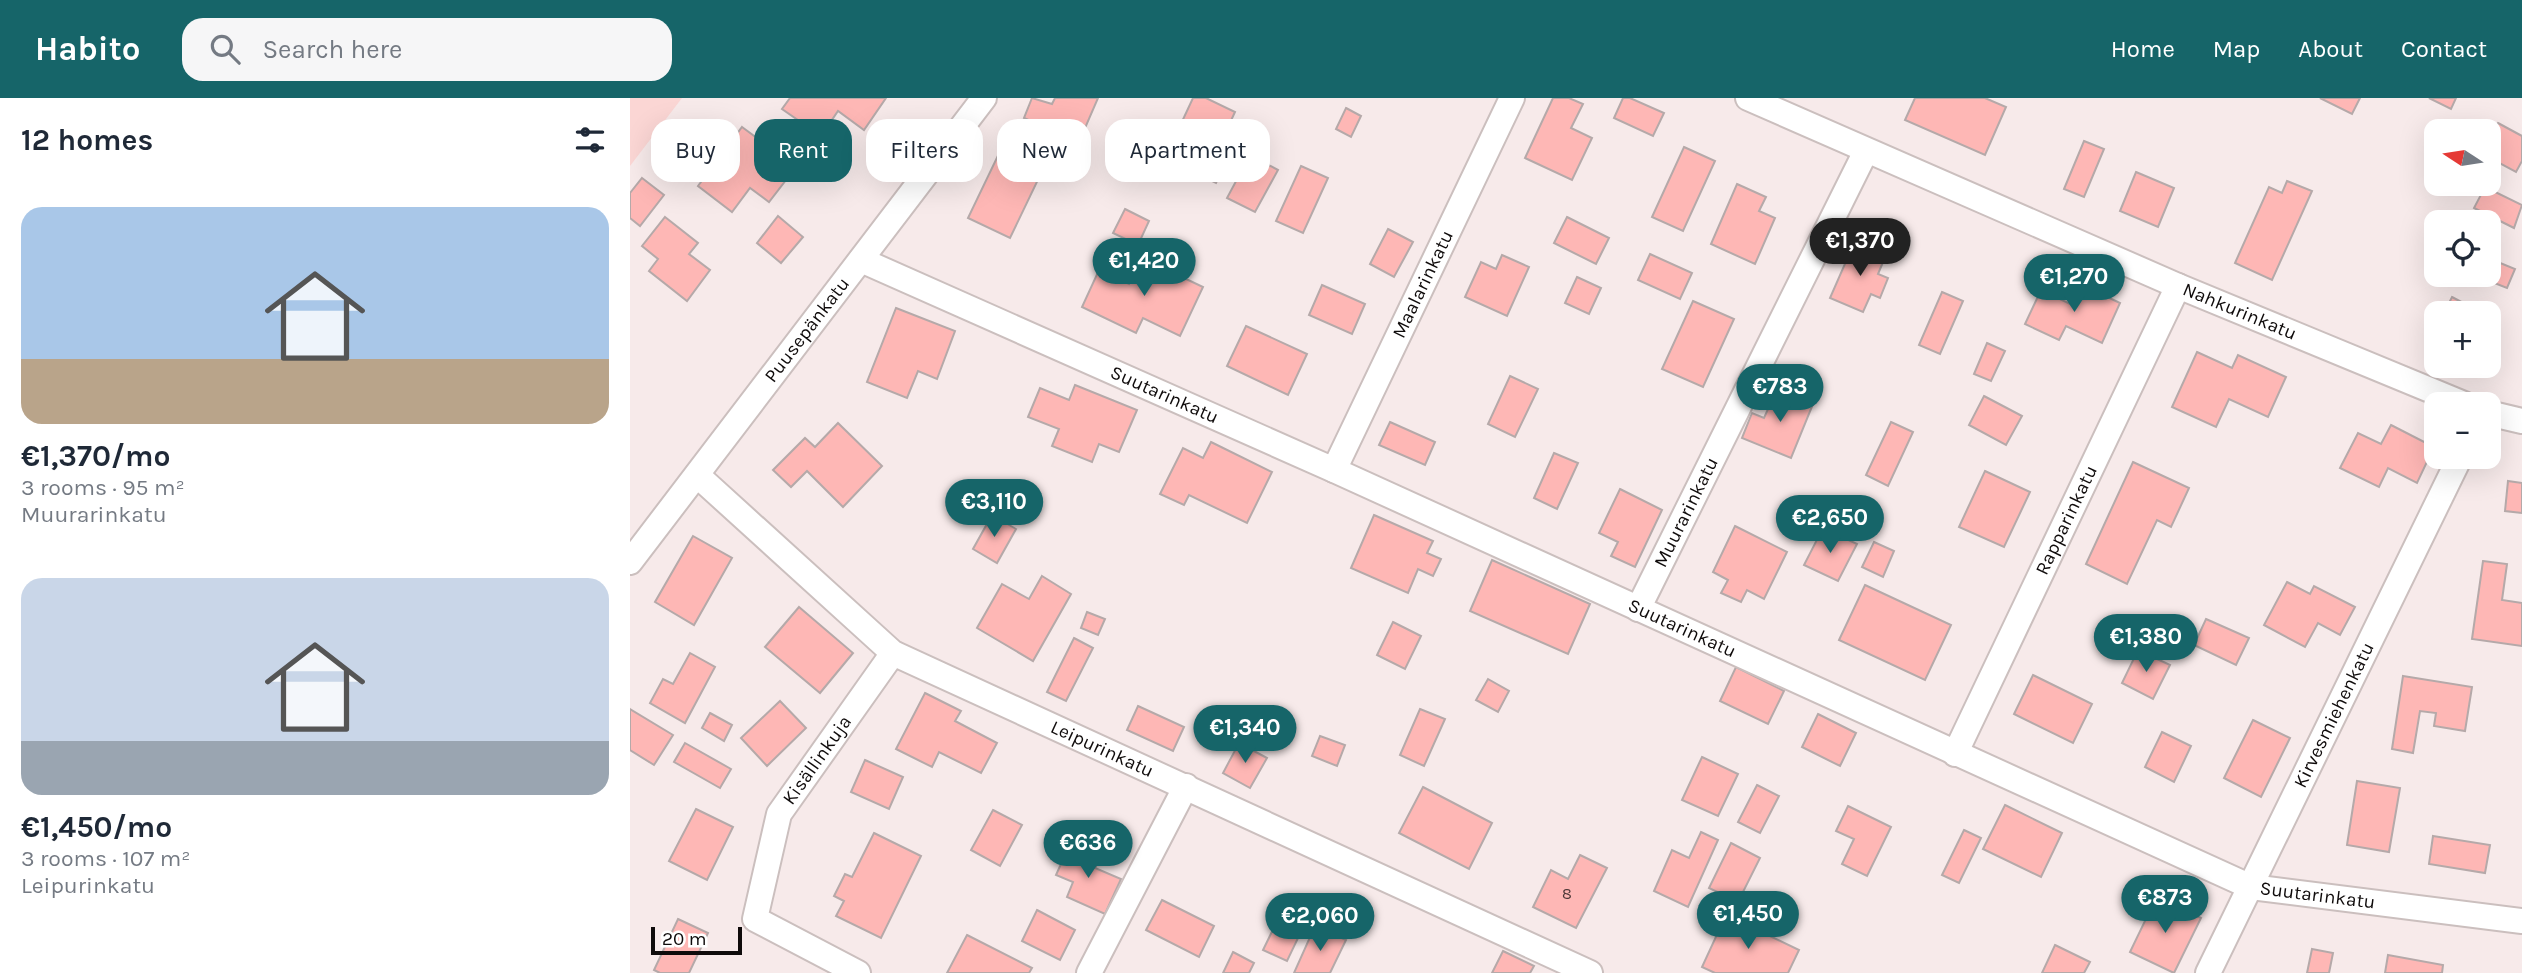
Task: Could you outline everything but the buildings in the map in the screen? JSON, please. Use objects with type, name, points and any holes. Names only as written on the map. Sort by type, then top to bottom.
[{"type":"street","name":"Puusepänkatu","points":[[630,562],[984,98]]},
{"type":"street","name":"Maalarinkatu","points":[[1334,470],[1512,98]]},
{"type":"street","name":"Nahkurinkatu","points":[[1748,98],[2178,286],[2434,392]]},
{"type":"street","name":"Muurarinkatu","points":[[1638,609],[1866,151]]},
{"type":"street","name":"Suutarinkatu","points":[[861,260],[1334,470],[2251,887],[2522,921]]},
{"type":"street","name":"Rapparinkatu","points":[[1955,754],[2178,286]]},
{"type":"street","points":[[2501,416],[2522,421]]},
{"type":"street","name":"Kirvesmiehenkatu","points":[[2208,973],[2454,469]]},
{"type":"street","name":"Leipurinkatu","points":[[697,475],[893,653],[1590,973]]},
{"type":"street","name":"Kisällinkuja","points":[[858,973],[755,919],[779,814],[893,653]]},
{"type":"street","points":[[1089,973],[1186,786]]},
{"type":"shaded area","points":[[630,98],[682,98],[666,119],[651,119],[651,139],[630,166]]}]
